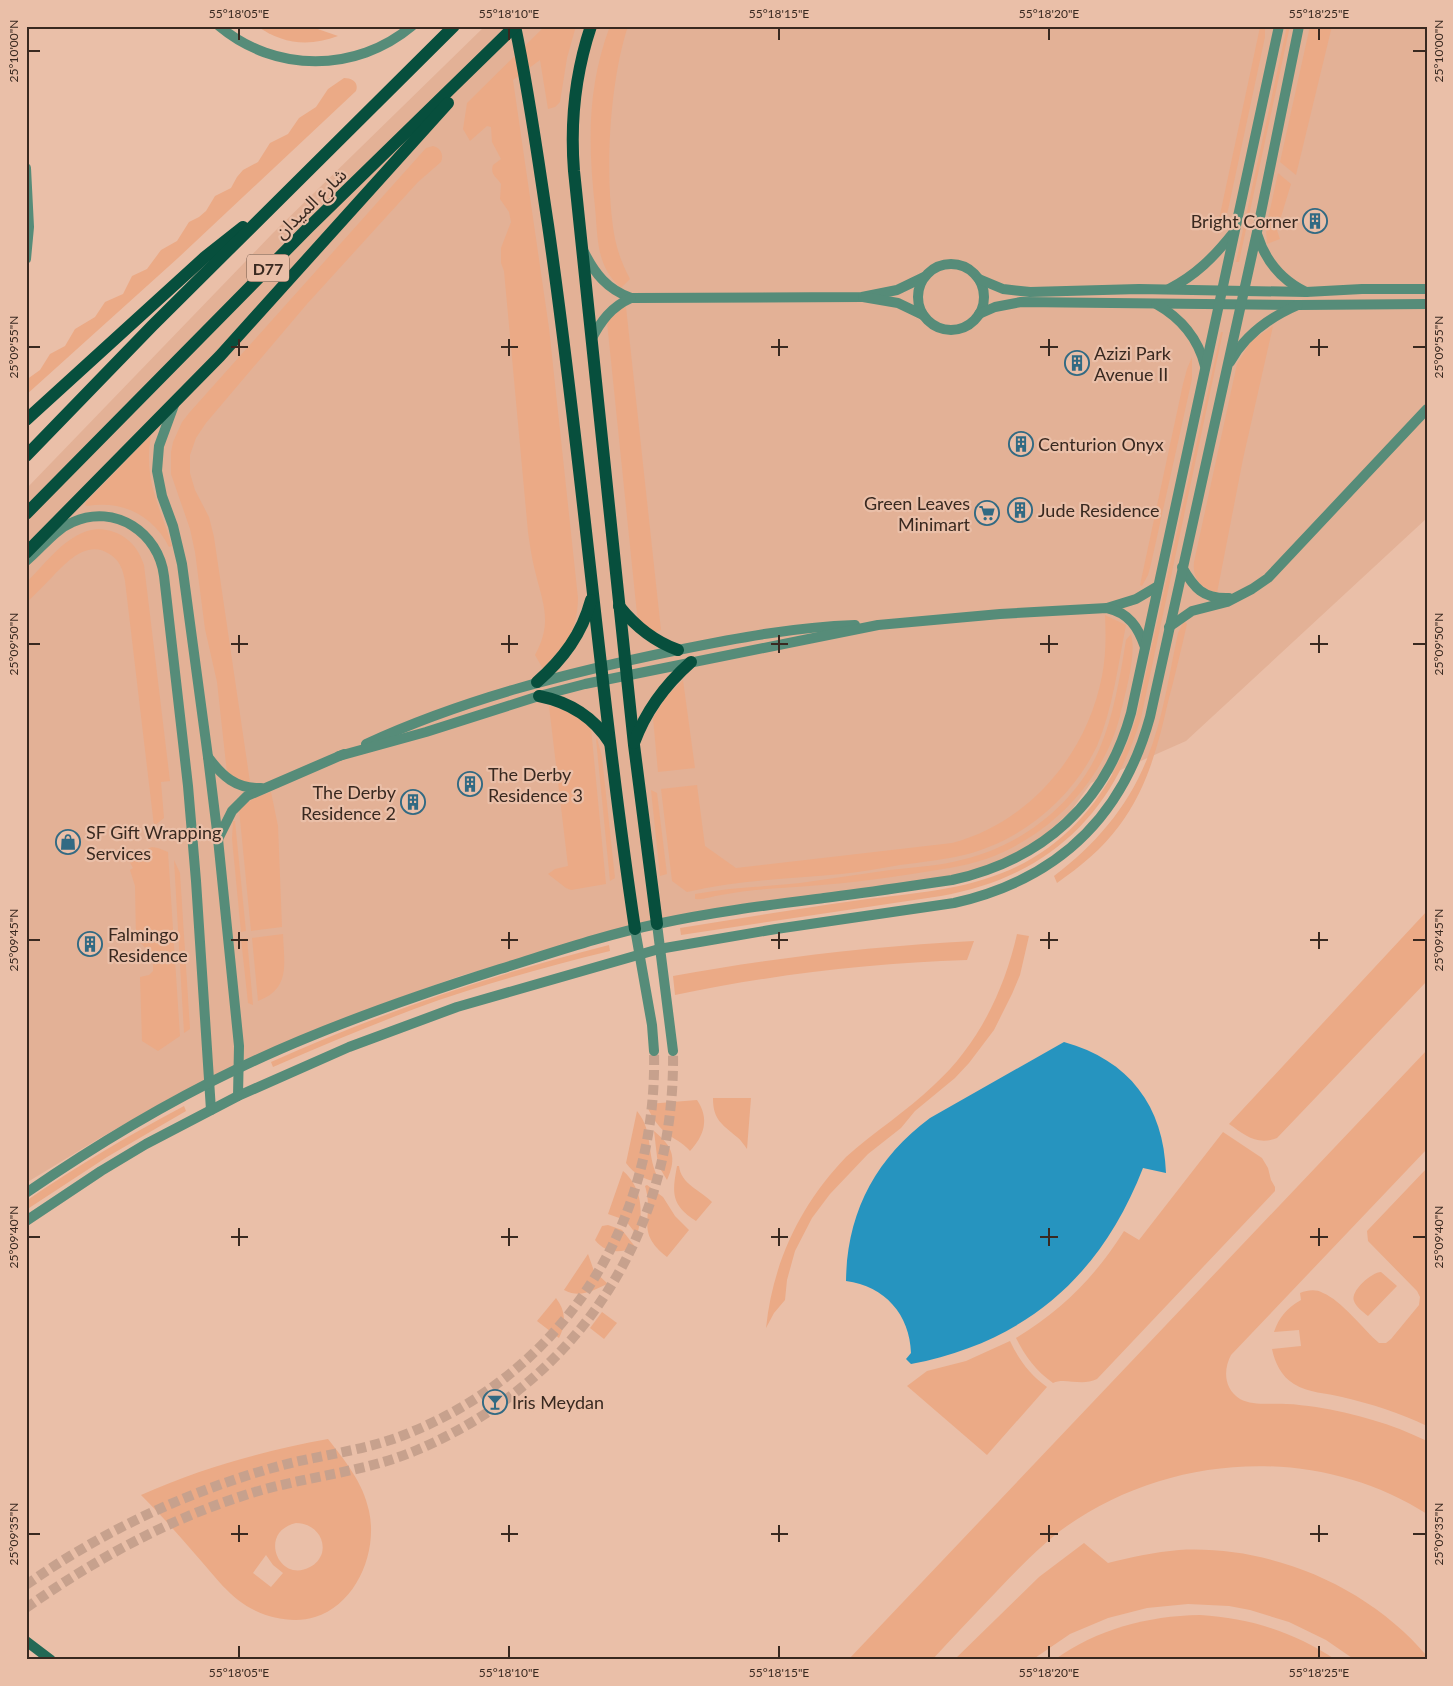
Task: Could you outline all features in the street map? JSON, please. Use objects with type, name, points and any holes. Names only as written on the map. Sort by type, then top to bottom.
[{"type":"main road","name":"شارع الميدان","points":[[26,456],[152,326],[454,26]]},
{"type":"main road","name":"شارع الميدان","points":[[26,514],[309,227],[515,26]]},
{"type":"main road","points":[[515,26],[535,137],[558,295],[603,680],[635,929]]},
{"type":"main road","points":[[591,26],[580,66],[575,94],[572,129],[574,172],[624,661],[657,924]]},
{"type":"main road","points":[[26,553],[246,327],[421,134],[482,59]]},
{"type":"main road","points":[[26,420],[205,257],[271,209]]},
{"type":"main road","points":[[537,682],[563,657],[578,635],[593,595]]},
{"type":"main road","points":[[619,605],[646,634],[678,650]]},
{"type":"main road","points":[[634,746],[643,720],[657,697],[691,662]]},
{"type":"main road","points":[[539,696],[560,701],[581,711],[598,726],[611,745]]},
{"type":"main road","points":[[26,1641],[51,1660]]},
{"type":"street","points":[[219,26],[233,37],[261,52],[291,60],[322,62],[367,53],[395,39],[412,26]]},
{"type":"street","points":[[26,1194],[109,1139],[210,1082],[238,1068],[333,1028],[411,998],[546,955],[657,924],[755,907],[952,880],[991,870],[1027,852],[1052,836],[1074,816],[1110,768],[1126,732],[1279,26]]},
{"type":"street","points":[[26,1221],[101,1171],[146,1144],[238,1096],[349,1047],[420,1020],[659,949],[776,929],[954,903],[993,893],[1030,876],[1048,865],[1080,840],[1107,809],[1129,774],[1150,717],[1299,26]]},
{"type":"street","points":[[26,168],[29,227],[26,259]]},
{"type":"street","points":[[1169,289],[1203,267],[1235,231]]},
{"type":"street","points":[[1256,232],[1263,250],[1273,267],[1288,281],[1306,292]]},
{"type":"street","points":[[581,246],[599,278],[614,290],[632,298],[862,297],[898,303],[923,315],[940,328],[953,330],[966,327],[979,314],[984,292],[979,279]]},
{"type":"street","points":[[862,297],[897,290],[924,277],[933,269],[950,264],[968,269],[979,279],[995,286],[1021,292],[1169,289],[1306,292],[1362,289],[1427,289]]},
{"type":"street","points":[[923,315],[918,302],[918,289],[924,277]]},
{"type":"street","points":[[591,340],[607,314],[618,305],[632,298]]},
{"type":"street","points":[[979,314],[996,307],[1021,302],[1219,305],[1427,304]]},
{"type":"street","points":[[1156,304],[1174,316],[1189,331],[1199,348],[1205,368]]},
{"type":"street","points":[[1226,369],[1240,347],[1259,328],[1278,315],[1298,305]]},
{"type":"street","points":[[176,399],[159,446],[157,471],[162,496],[173,526],[182,564],[208,757],[239,1046],[238,1096]]},
{"type":"street","points":[[1169,627],[1192,611],[1227,602],[1260,584],[1275,571],[1427,409]]},
{"type":"street","points":[[26,561],[65,526],[82,518],[101,516],[120,519],[137,528],[151,541],[160,558],[163,567],[188,786],[197,891],[211,1110]]},
{"type":"street","points":[[1182,567],[1191,582],[1206,595],[1219,598],[1235,598]]},
{"type":"street","points":[[218,839],[236,807],[248,796],[262,788],[378,738],[450,710],[537,682],[624,661],[788,630],[838,625],[878,625],[1000,614],[1107,608],[1136,599],[1158,586]]},
{"type":"street","points":[[1107,608],[1121,613],[1133,622],[1141,634],[1145,647]]},
{"type":"street","points":[[339,756],[453,724],[539,696],[603,680],[878,625]]},
{"type":"street","points":[[208,757],[220,774],[232,783],[247,788],[262,788]]},
{"type":"street","points":[[657,924],[673,1051]]},
{"type":"street","points":[[635,929],[652,1025],[654,1052]]},
{"type":"shaded area","points":[[257,26],[309,26],[338,36],[317,42],[296,42],[276,37]]},
{"type":"shaded area","points":[[485,26],[1427,26],[1427,518],[1186,741],[1091,783],[1071,811],[1040,839],[1000,864],[955,878],[712,910],[559,948],[460,976],[382,1004],[179,1093],[26,1183],[26,489],[272,234]]},
{"type":"shaded area","points":[[545,26],[576,26],[567,58],[560,102],[555,107],[548,109],[540,60],[513,80],[549,328],[578,598],[572,630],[563,645],[543,669],[535,655],[543,634],[545,615],[528,532],[504,271],[501,263],[501,248],[511,222],[509,212],[500,199],[501,184],[492,171],[493,165],[501,159],[492,142],[491,127],[487,126],[470,141],[463,129],[467,103]]},
{"type":"shaded area","points":[[610,26],[628,26],[616,75],[609,161],[615,239],[630,279],[621,288],[607,271],[600,251],[591,161],[593,93],[602,49]]},
{"type":"shaded area","points":[[1265,26],[1265,37],[1228,210],[1218,235],[1218,224],[1260,27]]},
{"type":"shaded area","points":[[1287,26],[1290,26],[1239,262],[1236,262]]},
{"type":"shaded area","points":[[1310,26],[1332,26],[1296,175],[1280,162]]},
{"type":"shaded area","points":[[344,78],[356,83],[356,91],[178,258],[26,395],[26,380],[40,370],[50,354],[65,346],[75,329],[95,317],[105,302],[123,294],[132,276],[147,269],[161,250],[177,241],[189,222],[206,211],[215,196],[231,188],[243,170],[258,162],[270,143],[288,134],[299,118],[316,107],[328,89]]},
{"type":"shaded area","points":[[433,146],[441,152],[441,162],[418,182],[307,304],[206,423],[196,438],[190,455],[190,473],[195,490],[209,517],[214,537],[250,782],[244,782],[227,773],[217,682],[205,629],[195,552],[190,529],[171,474],[173,442],[182,422],[189,413],[426,148]]},
{"type":"shaded area","points":[[1278,173],[1291,184],[1277,230],[1280,239],[1267,244],[1266,228]]},
{"type":"shaded area","points":[[626,307],[661,630],[654,633],[638,618],[637,614],[607,322],[620,309]]},
{"type":"shaded area","points":[[1273,326],[1243,459],[1217,593],[1206,588],[1196,578],[1194,562],[1237,364],[1251,341]]},
{"type":"shaded area","points":[[1221,332],[1223,332],[1141,718],[1128,754],[1112,785],[1092,814],[1068,838],[1042,858],[1011,875],[978,887],[941,896],[681,935],[680,928],[831,904],[928,892],[984,879],[1026,862],[1049,847],[1087,811],[1103,790],[1116,767],[1136,718]]},
{"type":"shaded area","points":[[1192,357],[1192,379],[1151,564],[1142,586],[1140,585],[1183,384]]},
{"type":"shaded area","points":[[150,436],[149,466],[151,480],[172,546],[169,547],[154,526],[135,512],[112,505],[85,505]]},
{"type":"shaded area","points":[[98,529],[114,532],[127,539],[137,550],[144,565],[170,781],[161,782],[164,818],[154,826],[125,581],[119,563],[114,557],[103,551],[94,549],[80,553],[66,563],[26,603],[26,583],[58,549],[77,535]]},
{"type":"shaded area","points":[[1105,615],[1126,625],[1103,732],[1097,746],[1074,783],[1059,800],[1025,828],[1005,840],[985,848],[940,860],[841,874],[744,882],[687,892],[672,881],[661,789],[697,785],[705,846],[736,868],[952,843],[980,833],[1006,819],[1030,801],[1051,781],[1069,758],[1083,732],[1094,705],[1102,676],[1105,646]]},
{"type":"shaded area","points":[[1184,621],[1187,624],[1160,735],[1150,767],[1137,797],[1129,812],[1106,842],[1083,864],[1057,883],[1054,876],[1083,851],[1109,824],[1139,777],[1153,744],[1178,633]]},
{"type":"shaded area","points":[[1131,634],[1133,652],[1127,686],[1112,740],[1101,763],[1071,804],[1032,836],[986,859],[949,868],[876,879],[749,891],[695,899],[695,894],[734,888],[800,883],[947,863],[986,853],[1026,833],[1061,805],[1089,770],[1109,723],[1119,682],[1126,640]]},
{"type":"shaded area","points":[[683,680],[695,768],[658,772],[653,718],[666,697]]},
{"type":"shaded area","points":[[549,706],[572,714],[591,728],[606,884],[571,890],[548,874],[555,869],[568,866]]},
{"type":"shaded area","points":[[596,739],[602,757],[615,878],[610,881]]},
{"type":"shaded area","points":[[651,790],[657,793],[667,874],[660,876]]},
{"type":"shaded area","points":[[271,792],[278,826],[282,927],[251,931],[239,809],[254,798]]},
{"type":"shaded area","points":[[233,821],[235,821],[246,931],[241,932],[232,839]]},
{"type":"shaded area","points":[[152,847],[168,852],[180,1036],[158,1051],[142,1041],[140,977],[149,975],[153,971],[153,965],[147,950],[136,938],[135,886],[130,870],[133,868],[127,857]]},
{"type":"shaded area","points":[[174,860],[180,873],[190,1029],[184,1033]]},
{"type":"shaded area","points":[[1427,911],[1427,981],[1277,1138],[1263,1141],[1257,1140],[1229,1124]]},
{"type":"shaded area","points":[[283,934],[284,965],[281,982],[269,996],[258,1001],[252,938]]},
{"type":"shaded area","points":[[1017,934],[1029,936],[1020,975],[994,1030],[955,1078],[915,1111],[901,1128],[868,1154],[830,1194],[812,1218],[795,1251],[787,1280],[785,1300],[774,1313],[766,1328],[775,1280],[782,1258],[802,1215],[830,1175],[846,1157],[924,1095],[964,1053],[997,996],[1012,955]]},
{"type":"shaded area","points":[[247,938],[253,1005],[248,1003],[241,939]]},
{"type":"shaded area","points":[[974,941],[967,960],[893,964],[820,971],[675,995],[673,976],[823,954],[898,946]]},
{"type":"shaded area","points":[[609,945],[610,951],[460,993],[376,1024],[273,1067],[271,1062],[354,1027],[437,996],[522,969]]},
{"type":"shaded area","points":[[1427,1050],[1427,1149],[1231,1355],[1228,1361],[1226,1379],[1235,1395],[1245,1401],[1316,1407],[1344,1412],[1387,1424],[1427,1441],[1427,1514],[1383,1491],[1337,1476],[1289,1468],[1241,1467],[1193,1473],[1146,1485],[1101,1505],[1060,1531],[1020,1568],[932,1660],[848,1660]]},
{"type":"shaded area","points":[[713,1098],[751,1098],[747,1149],[719,1121],[713,1105]]},
{"type":"shaded area","points":[[697,1100],[703,1114],[704,1127],[699,1139],[690,1151],[662,1130],[647,1106],[648,1104]]},
{"type":"shaded area","points":[[184,1106],[186,1111],[107,1157],[26,1210],[26,1201],[45,1188],[104,1151]]},
{"type":"shaded area","points":[[637,1111],[643,1119],[646,1128],[655,1172],[659,1182],[641,1176],[626,1163]]},
{"type":"shaded area","points":[[654,1131],[669,1147],[671,1153],[672,1165],[667,1180],[658,1165]]},
{"type":"shaded area","points":[[1223,1132],[1262,1158],[1268,1168],[1275,1191],[1097,1379],[1085,1382],[1058,1381],[1053,1383],[1032,1363],[1016,1338],[1049,1316],[1077,1291],[1102,1263],[1124,1231],[1139,1240]]},
{"type":"shaded area","points":[[677,1166],[679,1166],[683,1178],[712,1202],[696,1221],[682,1209],[675,1198],[674,1184]]},
{"type":"shaded area","points":[[1427,1168],[1427,1426],[1375,1406],[1299,1387],[1289,1381],[1282,1373],[1272,1349],[1301,1346],[1299,1330],[1274,1332],[1284,1313],[1301,1300],[1300,1293],[1312,1290],[1318,1291],[1337,1302],[1379,1343],[1386,1343],[1391,1339],[1419,1305],[1420,1297],[1417,1291],[1368,1241],[1367,1231]]},
{"type":"shaded area","points":[[623,1171],[638,1192],[640,1201],[641,1209],[637,1235],[625,1220],[608,1214]]},
{"type":"shaded area","points":[[647,1185],[663,1197],[675,1216],[689,1230],[667,1257],[657,1248],[648,1232],[648,1207],[645,1186]]},
{"type":"shaded area","points":[[608,1225],[622,1230],[636,1248],[614,1251],[600,1245],[595,1240],[602,1226]]},
{"type":"shaded area","points":[[588,1254],[594,1271],[608,1284],[581,1294],[570,1293],[564,1290]]},
{"type":"shaded area","points":[[1381,1272],[1397,1286],[1368,1316],[1356,1305],[1354,1301],[1355,1292],[1372,1275]]},
{"type":"shaded area","points":[[556,1298],[562,1308],[564,1318],[559,1338],[537,1321]]},
{"type":"shaded area","points":[[602,1312],[617,1323],[604,1339],[590,1328]]},
{"type":"shaded area","points":[[1010,1341],[1026,1367],[1047,1387],[987,1455],[907,1386],[927,1371],[966,1361]]},
{"type":"shaded area","points":[[328,1439],[347,1464],[358,1481],[366,1500],[371,1527],[370,1543],[367,1559],[361,1574],[353,1588],[342,1601],[330,1610],[315,1617],[301,1620],[285,1619],[256,1611],[238,1600],[141,1495],[209,1469],[256,1455]],"holes":[[[296,1523],[312,1528],[320,1536],[323,1547],[316,1563],[299,1570],[289,1569],[282,1563],[277,1555],[275,1545],[277,1536],[284,1528]],[[266,1555],[273,1565],[283,1573],[271,1587],[253,1573]]]},
{"type":"shaded area","points":[[1084,1543],[1108,1563],[1161,1552],[1214,1550],[1282,1563],[1315,1575],[1347,1590],[1376,1609],[1403,1631],[1427,1656],[1427,1660],[1355,1660],[1326,1640],[1289,1622],[1250,1610],[1229,1606],[1188,1604],[1147,1608],[1108,1618],[1070,1634],[1032,1660],[954,1660],[1039,1577]]},
{"type":"shaded area","points":[[1200,1615],[1236,1619],[1271,1628],[1288,1634],[1336,1660],[1054,1660],[1088,1640],[1123,1626],[1161,1618]]},
{"type":"water","points":[[1064,1042],[1087,1050],[1107,1061],[1139,1089],[1150,1107],[1158,1127],[1164,1149],[1166,1173],[1143,1168],[1126,1207],[1105,1241],[1081,1272],[1054,1298],[1024,1321],[990,1339],[952,1354],[911,1364],[906,1359],[911,1353],[910,1339],[906,1326],[893,1305],[872,1289],[846,1281],[852,1233],[868,1189],[894,1151],[930,1118]]},
{"type":"tunnel","points":[[26,1585],[117,1529],[181,1499],[248,1475],[283,1465],[394,1439],[465,1405],[514,1370],[557,1329],[592,1281],[620,1229],[640,1173],[651,1113],[654,1051]]},
{"type":"tunnel","points":[[26,1608],[80,1572],[165,1527],[224,1502],[255,1492],[378,1464],[417,1450],[475,1420],[527,1383],[571,1340],[608,1291],[637,1237],[657,1178],[670,1116],[673,1051]]},
{"type":"place","name":"Bright Corner","points":[[1315,221]]},
{"type":"place","name":"Azizi Park Avenue II","points":[[1077,363]]},
{"type":"place","name":"Centurion Onyx","points":[[1021,444]]},
{"type":"place","name":"Jude Residence","points":[[1020,510]]},
{"type":"place","name":"Green Leaves Minimart","points":[[987,513]]},
{"type":"place","name":"The Derby Residence 3","points":[[470,784]]},
{"type":"place","name":"The Derby Residence 2","points":[[413,802]]},
{"type":"place","name":"SF Gift Wrapping Services","points":[[68,842]]},
{"type":"place","name":"Falmingo Residence","points":[[90,944]]},
{"type":"place","name":"Iris Meydan","points":[[495,1402]]}]
